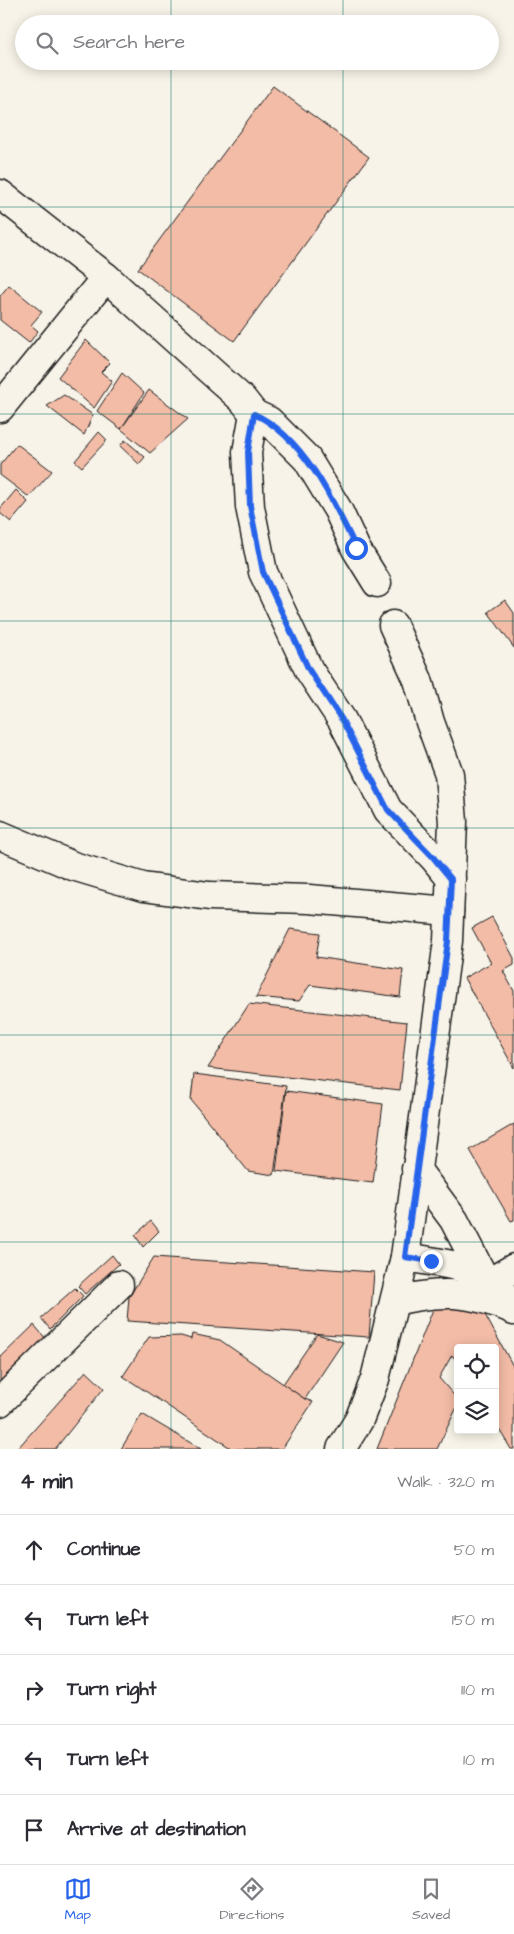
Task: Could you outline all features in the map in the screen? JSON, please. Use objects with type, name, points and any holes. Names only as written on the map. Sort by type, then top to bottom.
[{"type":"street","points":[[0,194],[106,278],[243,400],[254,414],[269,421],[307,459],[338,510],[356,548],[377,583]]},
{"type":"street","points":[[0,408],[106,278]]},
{"type":"street","points":[[254,414],[248,452],[250,498],[263,572],[309,670],[342,720],[388,810],[433,857],[451,879]]},
{"type":"street","points":[[341,1449],[359,1420],[375,1378],[405,1257],[448,941],[450,911],[453,822],[449,774],[430,722],[418,680],[393,626]]},
{"type":"street","points":[[0,835],[73,866],[143,887],[209,896],[309,899],[450,911]]},
{"type":"street","points":[[416,1169],[454,1220],[487,1279]]},
{"type":"street","points":[[405,1257],[456,1265],[487,1279],[500,1290],[514,1310]]},
{"type":"street","points":[[487,1279],[514,1268]]},
{"type":"street","points":[[0,1402],[119,1285]]},
{"type":"street","points":[[395,1301],[420,1295],[455,1293],[482,1298],[514,1310]]},
{"type":"building","points":[[273,86],[369,157],[234,341],[138,269]]},
{"type":"building","points":[[9,285],[42,312],[31,325],[38,331],[29,343],[0,320],[0,296]]},
{"type":"building","points":[[86,340],[110,363],[101,372],[112,381],[94,408],[58,377]]},
{"type":"building","points":[[122,373],[144,393],[121,429],[97,411]]},
{"type":"building","points":[[149,390],[188,419],[150,453],[121,429]]},
{"type":"building","points":[[64,395],[93,415],[84,435],[47,406]]},
{"type":"building","points":[[99,432],[107,440],[82,467],[75,461]]},
{"type":"building","points":[[125,440],[145,457],[139,464],[120,446]]},
{"type":"building","points":[[17,444],[52,471],[29,497],[0,475],[0,465]]},
{"type":"building","points":[[16,490],[28,502],[11,522],[0,513],[0,509]]},
{"type":"building","points":[[505,600],[514,613],[514,648],[488,612]]},
{"type":"building","points":[[492,917],[514,958],[514,965],[503,971],[514,991],[514,1068],[464,978],[491,963],[472,928]]},
{"type":"building","points":[[290,929],[320,933],[316,957],[403,970],[400,997],[310,985],[299,1001],[256,997]]},
{"type":"building","points":[[249,1004],[407,1022],[400,1090],[208,1068]]},
{"type":"building","points":[[194,1074],[286,1086],[274,1175],[248,1171],[191,1100]]},
{"type":"building","points":[[286,1091],[383,1104],[373,1183],[276,1171]]},
{"type":"building","points":[[514,1124],[514,1220],[511,1221],[470,1150]]},
{"type":"building","points":[[151,1221],[159,1231],[143,1247],[135,1235]]},
{"type":"building","points":[[112,1255],[119,1264],[85,1294],[78,1286]]},
{"type":"building","points":[[154,1257],[374,1272],[369,1337],[127,1321],[129,1297]]},
{"type":"building","points":[[75,1288],[83,1296],[50,1329],[41,1318]]},
{"type":"building","points":[[456,1300],[483,1311],[514,1368],[514,1449],[511,1449],[499,1430],[499,1344],[454,1344],[454,1358],[452,1355],[439,1378],[454,1395],[454,1413],[437,1449],[377,1449],[434,1307]]},
{"type":"building","points":[[34,1325],[47,1340],[0,1383],[0,1358]]},
{"type":"building","points":[[192,1334],[220,1340],[305,1399],[313,1402],[282,1449],[232,1449],[123,1376],[149,1337],[181,1336],[191,1339]]},
{"type":"building","points":[[317,1334],[343,1342],[305,1399],[283,1384]]},
{"type":"building","points":[[86,1371],[104,1388],[55,1449],[17,1449]]},
{"type":"building","points":[[142,1414],[201,1449],[121,1449]]},
{"type":"route","points":[[356,548],[338,510],[307,459],[269,421],[254,414],[248,452],[250,506],[263,572],[309,670],[342,720],[388,810],[433,857],[451,879],[448,941],[405,1257],[431,1261]]}]
